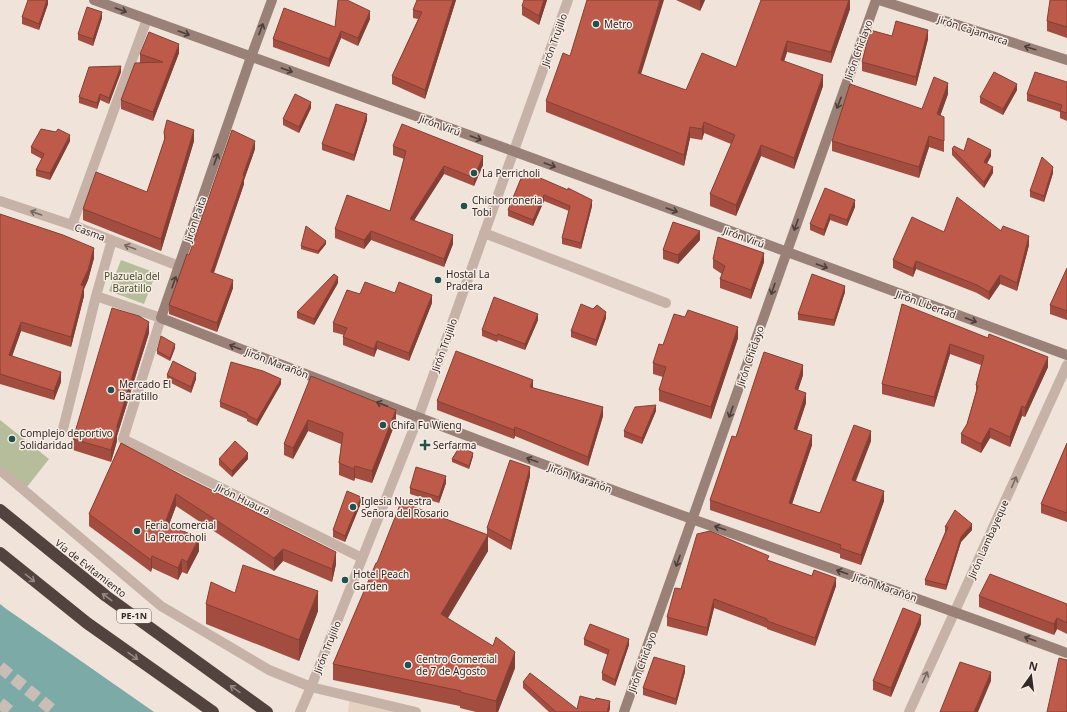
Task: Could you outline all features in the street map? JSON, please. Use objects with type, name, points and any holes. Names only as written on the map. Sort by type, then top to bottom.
[{"type":"highway","name":"Vía de Evitamiento","points":[[0,510],[106,596],[267,712]]},
{"type":"highway","points":[[0,553],[87,623],[213,712]]},
{"type":"main road","name":"Jirón Virú","points":[[94,0],[513,151],[786,252]]},
{"type":"main road","name":"Jirón Paita","points":[[161,318],[250,57],[272,0]]},
{"type":"main road","name":"Jirón Chiclayo","points":[[624,712],[876,0]]},
{"type":"main road","name":"Jirón Cajamarca","points":[[879,0],[1067,60]]},
{"type":"main road","name":"Jirón Libertad","points":[[786,252],[1067,355]]},
{"type":"main road","name":"Jirón Marañón","points":[[161,318],[418,418],[693,519],[955,611],[1067,653]]},
{"type":"street","name":"Jirón Trujillo","points":[[302,708],[418,418],[568,0]]},
{"type":"street","points":[[72,225],[147,19]]},
{"type":"street","name":"Casma","points":[[0,201],[72,225],[179,266]]},
{"type":"street","points":[[484,233],[666,303]]},
{"type":"street","points":[[63,429],[96,296],[112,240]]},
{"type":"street","name":"Jirón Marañón","points":[[96,296],[161,318]]},
{"type":"street","name":"Jirón Paita","points":[[123,439],[161,318]]},
{"type":"street","name":"Jirón Lambayeque","points":[[909,712],[1067,365]]},
{"type":"street","name":"Jirón Huaura","points":[[123,439],[362,558]]},
{"type":"street","points":[[0,470],[161,606],[269,670],[311,687],[416,712]]},
{"type":"green space","name":"Plazuela del Baratillo","points":[[121,260],[156,273],[144,304],[109,291]]},
{"type":"green space","name":"Complejo deportivo Solidaridad","points":[[0,420],[49,459],[27,487],[0,466]]},
{"type":"shaded area","points":[[350,696],[416,712],[348,712]]},
{"type":"water","points":[[0,604],[5,608],[154,712],[0,712]]},
{"type":"building","points":[[28,0],[47,0],[39,24],[22,17]]},
{"type":"building","points":[[338,0],[347,0],[370,11],[358,38],[341,31],[329,59],[273,39],[284,8],[335,27]]},
{"type":"building","points":[[417,0],[453,0],[425,90],[392,76],[422,12],[413,10]]},
{"type":"building","points":[[524,0],[544,0],[539,16],[522,6]]},
{"type":"building","points":[[587,0],[660,0],[638,73],[686,90],[702,53],[736,67],[761,0],[849,0],[831,52],[787,41],[781,60],[823,75],[794,158],[761,145],[736,205],[710,194],[735,135],[704,122],[702,129],[690,127],[684,155],[546,101],[563,53],[570,56]]},
{"type":"building","points":[[1050,0],[1067,0],[1067,27],[1047,21]]},
{"type":"building","points":[[87,7],[102,12],[93,39],[78,34]]},
{"type":"building","points":[[896,21],[928,30],[916,77],[862,62],[870,30],[892,36]]},
{"type":"building","points":[[149,32],[179,44],[153,112],[121,100],[135,63],[163,62],[140,54]]},
{"type":"building","points":[[121,66],[109,98],[100,94],[97,103],[79,97],[89,67]]},
{"type":"building","points":[[994,72],[1017,84],[1003,109],[980,97]]},
{"type":"building","points":[[1035,72],[1067,82],[1067,113],[1060,111],[1062,105],[1027,94]]},
{"type":"building","points":[[934,77],[948,83],[937,114],[944,117],[944,141],[929,136],[919,167],[832,141],[850,84],[922,109]]},
{"type":"building","points":[[295,94],[311,102],[299,127],[283,119]]},
{"type":"building","points":[[336,104],[367,114],[354,155],[322,144]]},
{"type":"building","points":[[167,120],[194,130],[161,239],[83,209],[96,172],[147,192],[165,138],[164,132]]},
{"type":"building","points":[[402,124],[483,156],[474,178],[444,166],[410,219],[453,235],[444,259],[371,231],[364,240],[335,229],[347,195],[390,211],[406,151],[393,146]]},
{"type":"building","points":[[41,129],[56,132],[58,129],[70,135],[50,173],[36,170],[44,154],[31,147]]},
{"type":"building","points":[[232,130],[255,141],[211,272],[233,280],[217,323],[169,305],[187,254],[189,255]]},
{"type":"building","points":[[968,138],[991,150],[984,162],[993,167],[984,182],[952,149],[954,146],[964,151]]},
{"type":"building","points":[[1042,157],[1053,167],[1044,196],[1030,191]]},
{"type":"building","points":[[524,171],[568,190],[568,188],[592,200],[581,243],[562,238],[570,206],[544,195],[533,220],[508,210]]},
{"type":"building","points":[[825,188],[855,200],[847,220],[830,214],[824,230],[810,224]]},
{"type":"building","points":[[957,197],[1001,231],[1003,226],[1029,236],[1017,283],[1000,275],[989,292],[977,285],[916,261],[913,269],[893,260],[912,217],[944,232]]},
{"type":"building","points":[[0,214],[63,235],[94,248],[88,270],[81,285],[84,286],[71,337],[21,322],[9,355],[61,372],[54,391],[0,374]]},
{"type":"building","points":[[673,222],[700,231],[678,255],[663,250]]},
{"type":"building","points":[[306,226],[326,241],[318,251],[301,246]]},
{"type":"building","points":[[718,237],[764,253],[751,290],[720,279],[725,266],[713,259]]},
{"type":"building","points":[[1067,268],[1067,311],[1050,305]]},
{"type":"building","points":[[334,274],[338,277],[314,319],[297,312]]},
{"type":"building","points":[[812,274],[845,286],[834,320],[798,314]]},
{"type":"building","points":[[365,282],[395,293],[399,282],[432,295],[409,353],[377,341],[374,349],[343,337],[347,328],[333,323],[347,290],[360,294]]},
{"type":"building","points":[[494,297],[538,314],[525,344],[482,330]]},
{"type":"building","points":[[581,304],[593,309],[597,305],[606,312],[596,340],[571,331]]},
{"type":"building","points":[[902,304],[988,338],[989,334],[1048,357],[1025,408],[1022,406],[1010,437],[990,428],[981,444],[961,434],[967,424],[978,386],[976,385],[984,356],[950,344],[934,397],[882,384]]},
{"type":"building","name":"Mercado El Baratillo","points":[[112,308],[139,316],[149,322],[111,450],[73,439]]},
{"type":"building","points":[[688,310],[738,327],[711,407],[659,390],[666,367],[653,363],[659,344],[663,345],[674,314],[685,317]]},
{"type":"building","points":[[161,336],[175,344],[170,358],[157,351]]},
{"type":"building","points":[[456,351],[533,380],[530,387],[603,407],[588,457],[515,427],[514,430],[437,401]]},
{"type":"building","points":[[764,352],[803,365],[795,389],[806,393],[794,429],[812,435],[789,503],[820,513],[854,425],[871,431],[852,480],[884,491],[861,555],[840,548],[841,545],[710,500],[732,436],[736,437]]},
{"type":"building","points":[[173,361],[196,373],[191,387],[167,375]]},
{"type":"building","points":[[231,362],[263,371],[281,379],[257,420],[247,415],[247,413],[220,402]]},
{"type":"building","points":[[311,376],[396,410],[372,471],[355,466],[354,469],[339,463],[343,433],[308,420],[293,448],[284,444]]},
{"type":"building","points":[[656,405],[642,438],[624,431],[635,407]]},
{"type":"building","points":[[235,441],[248,453],[232,471],[219,459]]},
{"type":"building","points":[[121,443],[183,476],[336,552],[332,569],[283,549],[274,558],[176,494],[165,523],[199,538],[187,562],[182,559],[178,568],[152,556],[151,560],[89,514]]},
{"type":"building","points":[[1067,443],[1067,513],[1041,504]]},
{"type":"building","points":[[460,446],[473,453],[469,466],[452,459]]},
{"type":"building","points":[[510,460],[530,467],[511,541],[487,528]]},
{"type":"building","points":[[416,467],[446,476],[439,497],[410,488]]},
{"type":"building","points":[[347,491],[361,497],[345,536],[333,530]]},
{"type":"building","points":[[401,502],[488,535],[441,614],[493,646],[496,637],[515,652],[496,701],[460,692],[461,691],[333,664],[377,563]]},
{"type":"building","points":[[955,510],[972,524],[961,537],[946,585],[925,580],[948,527],[945,527]]},
{"type":"building","points":[[710,531],[769,556],[767,560],[812,576],[814,570],[836,578],[815,638],[767,621],[767,619],[714,599],[707,628],[667,617],[675,588],[681,589],[697,534]]},
{"type":"building","points":[[243,565],[318,591],[299,640],[206,604],[211,582],[235,593]]},
{"type":"building","points":[[990,574],[1067,604],[1067,623],[1057,618],[1054,624],[979,596]]},
{"type":"building","points":[[903,608],[921,615],[891,688],[873,681]]},
{"type":"building","points":[[590,624],[629,639],[615,680],[602,673],[609,650],[584,639]]},
{"type":"building","points":[[654,657],[685,666],[676,699],[643,688]]},
{"type":"building","points":[[1059,658],[1067,660],[1067,712],[1047,712]]},
{"type":"building","points":[[960,662],[991,672],[974,712],[940,712]]},
{"type":"building","points":[[530,673],[577,709],[580,696],[595,700],[596,698],[610,701],[607,712],[556,712],[523,682]]},
{"type":"tunnel","points":[[0,667],[55,712]]},
{"type":"tunnel","points":[[0,703],[11,712]]},
{"type":"place","name":"Metro","points":[[596,24]]},
{"type":"place","name":"La Perricholi","points":[[474,173]]},
{"type":"place","name":"Chichorroneria Tobi","points":[[464,206]]},
{"type":"place","name":"Hostal La Pradera","points":[[438,280]]},
{"type":"place","name":"Mercado El Baratillo","points":[[111,390]]},
{"type":"place","name":"Chifa Fu Wieng","points":[[383,425]]},
{"type":"place","name":"Complejo deportivo Solidaridad","points":[[12,439]]},
{"type":"place","name":"Serfarma","points":[[425,445]]},
{"type":"place","name":"Iglesia Nuestra Señora del Rosario","points":[[353,507]]},
{"type":"place","name":"Feria comercial La Perrocholi","points":[[137,531]]},
{"type":"place","name":"Hotel Peach Garden","points":[[345,580]]},
{"type":"place","name":"Centro Comercial de 7 de Agosto","points":[[408,665]]}]
